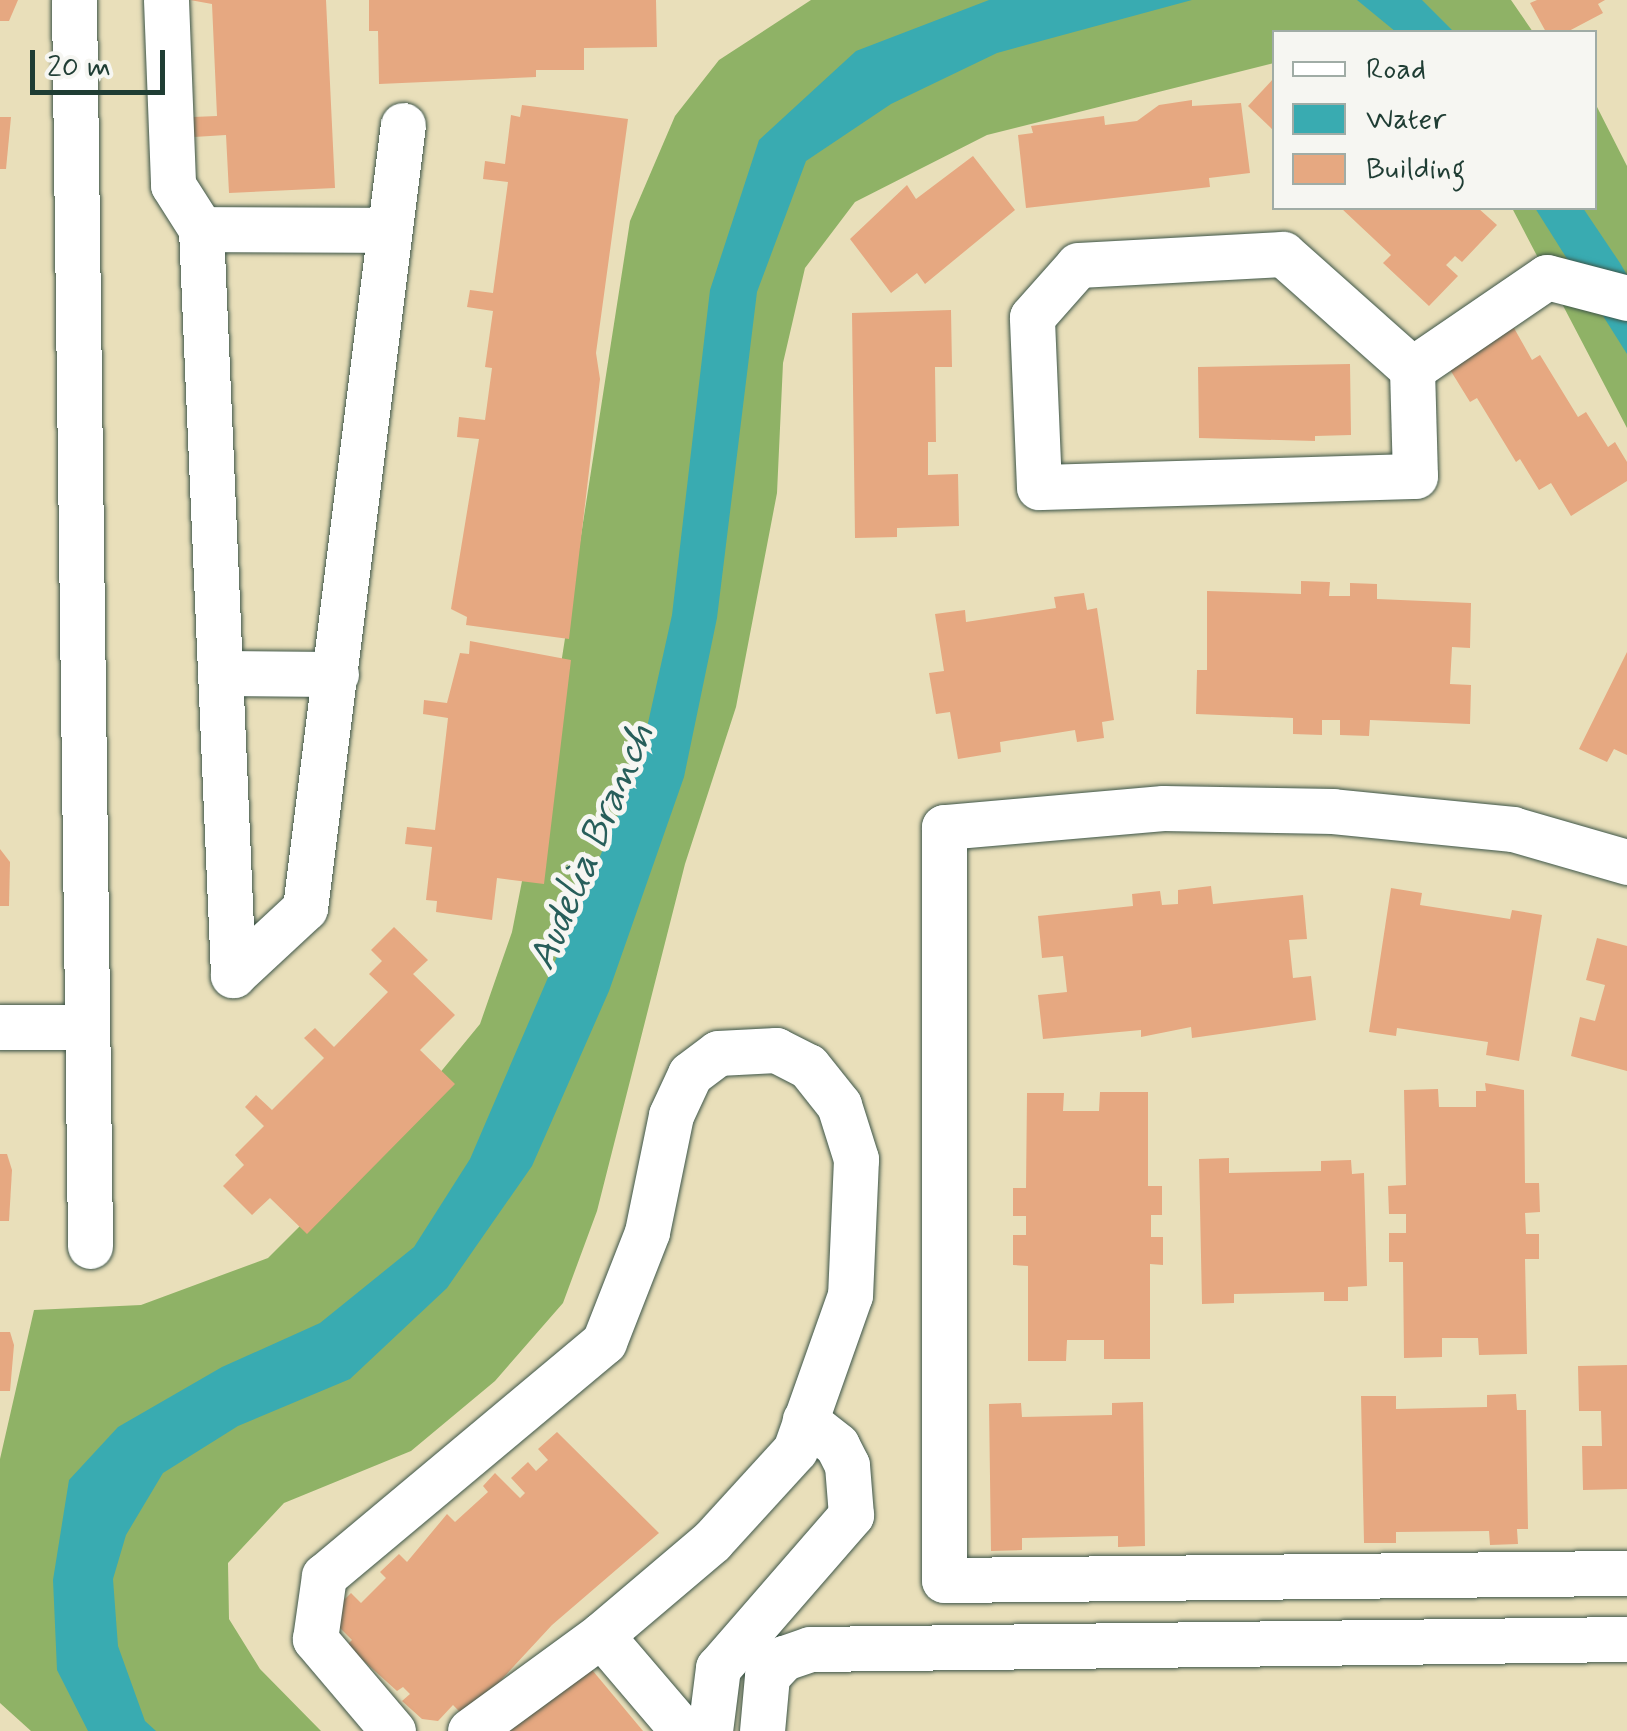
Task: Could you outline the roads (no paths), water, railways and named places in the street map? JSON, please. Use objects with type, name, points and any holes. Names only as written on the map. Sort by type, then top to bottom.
[{"type":"lane","points":[[74,0],[84,1027],[90,1246]]},
{"type":"lane","points":[[166,0],[173,185],[201,229],[234,975],[305,908],[403,125]]},
{"type":"lane","points":[[201,229],[389,230]]},
{"type":"lane","points":[[1283,254],[1412,368],[1415,476],[1039,488],[1032,317],[1078,265],[1283,254]]},
{"type":"lane","points":[[1412,368],[1547,277],[1627,298]]},
{"type":"lane","points":[[220,673],[336,674]]},
{"type":"lane","points":[[1627,862],[1513,829],[1332,812],[1163,808],[944,826],[944,1580],[1627,1573]]},
{"type":"lane","points":[[0,1026],[84,1027]]},
{"type":"lane","points":[[393,1731],[315,1639],[324,1576],[604,1342],[647,1232],[670,1116],[690,1074],[718,1053],[776,1050],[808,1066],[839,1105],[856,1159],[850,1294],[794,1450],[712,1541],[602,1635],[470,1731]]},
{"type":"lane","points":[[710,1731],[718,1668],[851,1515],[847,1465],[837,1446],[805,1420]]},
{"type":"lane","points":[[602,1635],[683,1731]]},
{"type":"lane","points":[[762,1731],[767,1676],[784,1658],[810,1649],[1627,1640]]},
{"type":"water","points":[[989,0],[1192,0],[997,53],[891,104],[806,161],[757,292],[717,618],[684,777],[609,991],[532,1166],[447,1288],[350,1379],[238,1426],[163,1473],[126,1535],[113,1579],[118,1646],[145,1721],[156,1731],[88,1731],[57,1670],[53,1580],[69,1480],[118,1427],[222,1367],[320,1323],[414,1247],[470,1159],[638,768],[672,615],[710,290],[759,140],[856,51]]},
{"type":"water","points":[[1357,0],[1422,0],[1452,30],[1394,30]]},
{"type":"water","points":[[1536,210],[1584,210],[1620,263],[1627,275],[1627,354]]},
{"type":"water label","name":"Audelia Branch","points":[[592,847]]}]
